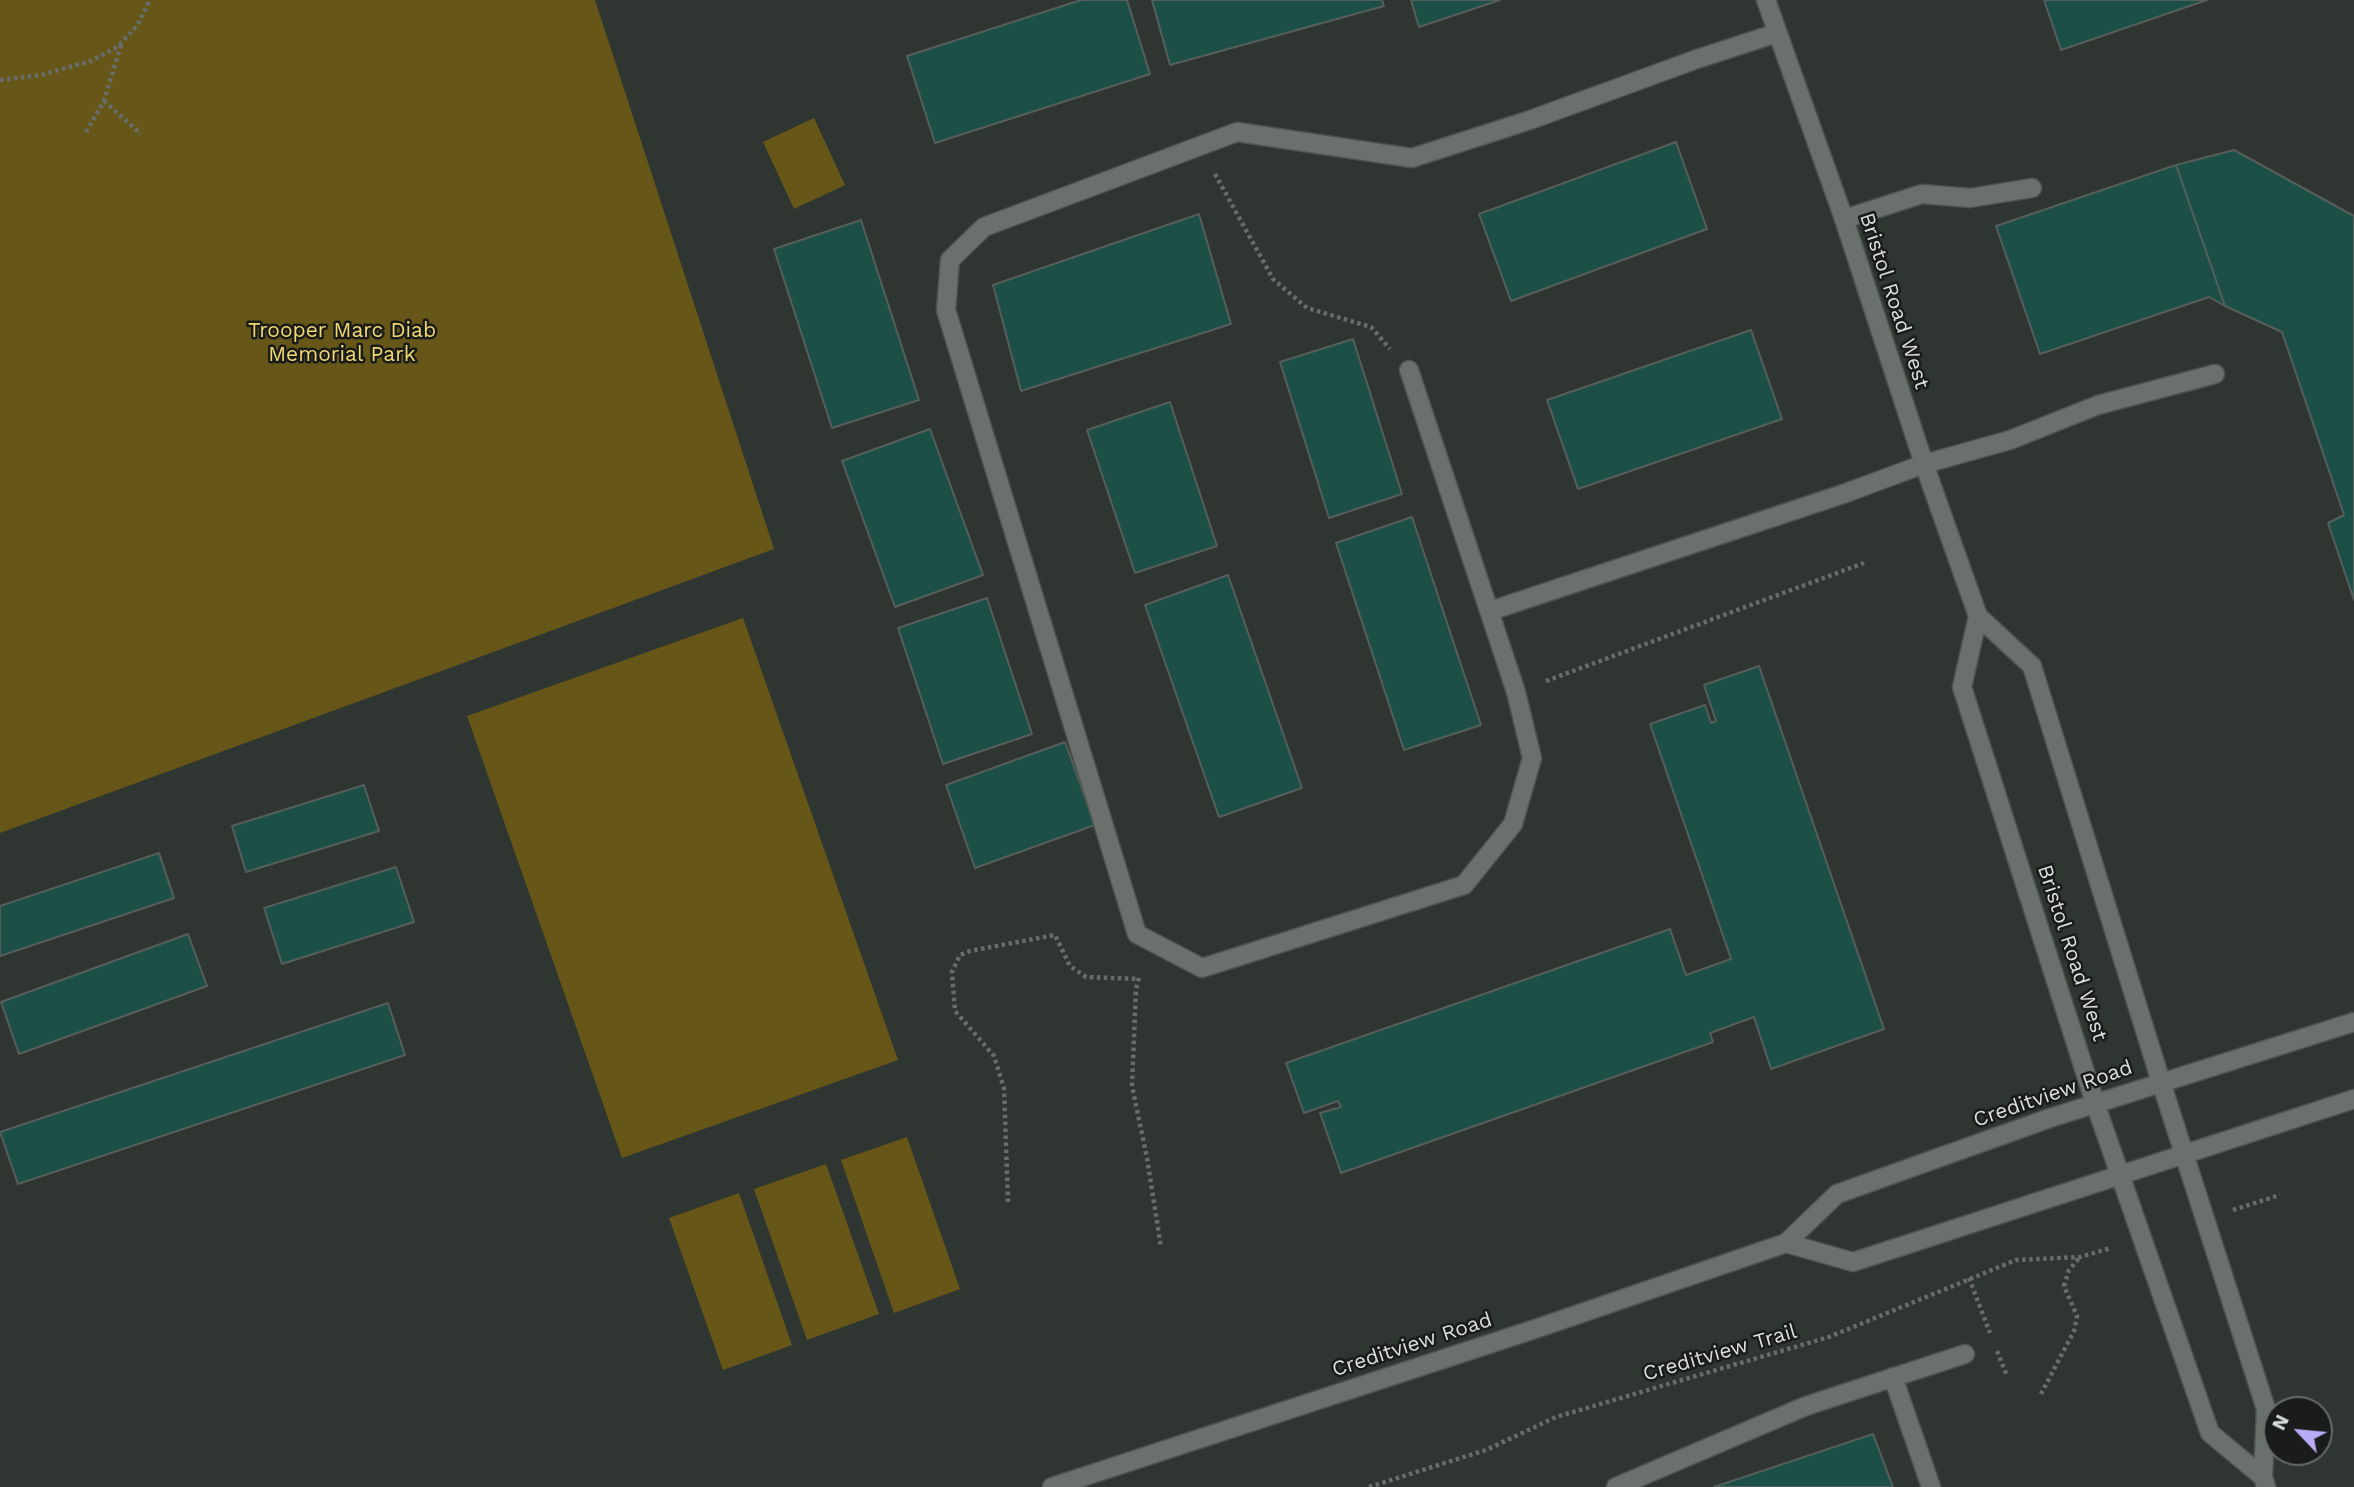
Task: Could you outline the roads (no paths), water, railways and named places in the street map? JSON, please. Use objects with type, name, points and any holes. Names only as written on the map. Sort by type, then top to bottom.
[{"type":"street","name":"Bristol Road West","points":[[1766,0],[1844,219],[1923,464],[1978,616],[2032,666],[2266,1409],[2265,1482]]},
{"type":"street","points":[[1409,370],[1516,692],[1532,758],[1513,824],[1464,885],[1202,968],[1137,934],[946,310],[950,260],[984,227],[1237,132],[1412,158],[1530,120],[1776,33]]},
{"type":"street","points":[[1844,219],[1922,194],[1970,198],[2032,188]]},
{"type":"street","points":[[1489,611],[1843,494],[1923,464],[2010,440],[2098,405],[2215,374]]},
{"type":"street","name":"Bristol Road West","points":[[1978,616],[1962,687],[2095,1103],[2210,1433],[2265,1482]]},
{"type":"street","name":"Creditview Road","points":[[1052,1487],[1535,1329],[1786,1243],[1837,1194],[2095,1103],[2354,1022]]},
{"type":"street","points":[[1786,1243],[1853,1262],[2354,1099]]},
{"type":"street","points":[[1616,1487],[1806,1406],[1965,1354]]},
{"type":"street","points":[[1893,1377],[1931,1487]]},
{"type":"park label","name":"Trooper Marc Diab Memorial Park","points":[[342,343]]}]
